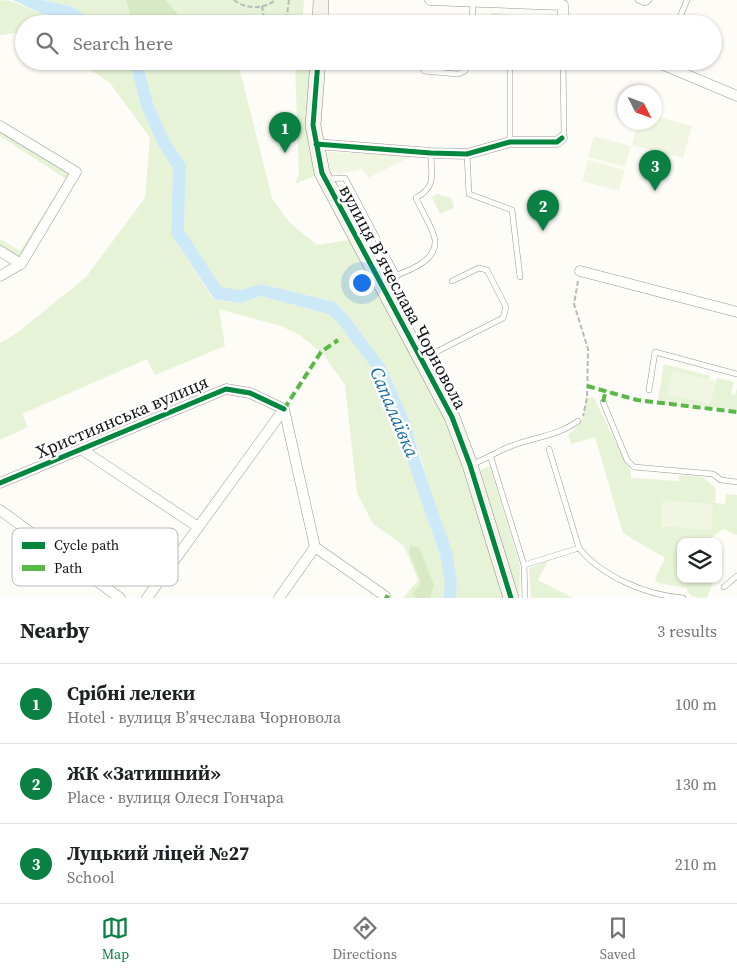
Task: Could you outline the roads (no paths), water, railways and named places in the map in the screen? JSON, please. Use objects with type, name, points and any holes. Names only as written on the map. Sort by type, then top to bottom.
[{"type":"street","points":[[320,15],[321,0]]},
{"type":"street","points":[[430,0],[473,3],[563,3]]},
{"type":"street","name":"вулиця Вʼячеслава Чорновола","points":[[318,70],[314,125],[316,144],[325,179],[452,417],[470,465],[511,598]]},
{"type":"street","points":[[677,70],[737,96]]},
{"type":"street","points":[[0,126],[76,172],[21,264],[0,276]]},
{"type":"street","points":[[316,144],[467,154],[510,142],[557,142],[562,138]]},
{"type":"street","points":[[0,251],[21,264]]},
{"type":"street","points":[[580,271],[737,312]]},
{"type":"street","name":"Християнська вулиця","points":[[0,483],[226,389],[250,393],[284,409]]},
{"type":"street","points":[[178,555],[284,409]]},
{"type":"street","points":[[284,409],[315,547],[385,596]]},
{"type":"street","points":[[81,449],[198,527]]},
{"type":"street","points":[[0,510],[25,528]]},
{"type":"street","points":[[278,598],[315,547]]},
{"type":"street","points":[[104,586],[120,598]]},
{"type":"street","points":[[147,598],[156,586]]},
{"type":"lane","points":[[638,0],[645,3],[649,0]]},
{"type":"lane","points":[[681,15],[687,0]]},
{"type":"lane","points":[[472,15],[473,3]]},
{"type":"lane","points":[[424,70],[458,74],[465,70]]},
{"type":"lane","points":[[510,70],[510,142]]},
{"type":"lane","points":[[562,138],[564,132],[563,70]]},
{"type":"lane","points":[[380,283],[396,274],[426,262],[433,250],[435,240],[416,198],[428,191],[432,184],[431,153]]},
{"type":"lane","points":[[467,154],[469,194],[512,210],[520,277]]},
{"type":"lane","points":[[325,179],[346,178],[396,274]]},
{"type":"lane","points":[[421,359],[503,318],[506,307],[487,270],[479,268],[452,281]]},
{"type":"lane","points":[[649,390],[655,352],[737,374]]},
{"type":"lane","points":[[603,402],[627,460],[634,467],[713,474],[721,480],[737,482]]},
{"type":"lane","points":[[470,465],[491,458],[504,449],[568,428],[578,422]]},
{"type":"lane","points":[[549,449],[579,548],[589,560],[643,591],[683,598]]},
{"type":"lane","points":[[491,458],[524,565],[525,598]]},
{"type":"lane","points":[[524,565],[579,548]]},
{"type":"lane","points":[[724,587],[737,576]]},
{"type":"water","points":[[13,0],[42,0],[74,7],[84,15],[49,15],[40,13]]},
{"type":"water","name":"Сапалаївка","points":[[132,70],[144,70],[153,103],[170,141],[186,164],[184,230],[221,287],[240,290],[261,284],[335,302],[346,313],[385,365],[411,424],[421,462],[452,551],[457,582],[456,598],[443,598],[445,583],[440,555],[409,466],[399,428],[374,371],[337,322],[328,314],[261,296],[241,303],[214,299],[171,234],[173,168],[159,147],[141,107]]},
{"type":"place","name":"Срібні лелеки","points":[[285,153]]},
{"type":"place","name":"Луцький ліцей №27","points":[[655,191]]},
{"type":"place","name":"ЖК «Затишний»","points":[[543,231]]}]
